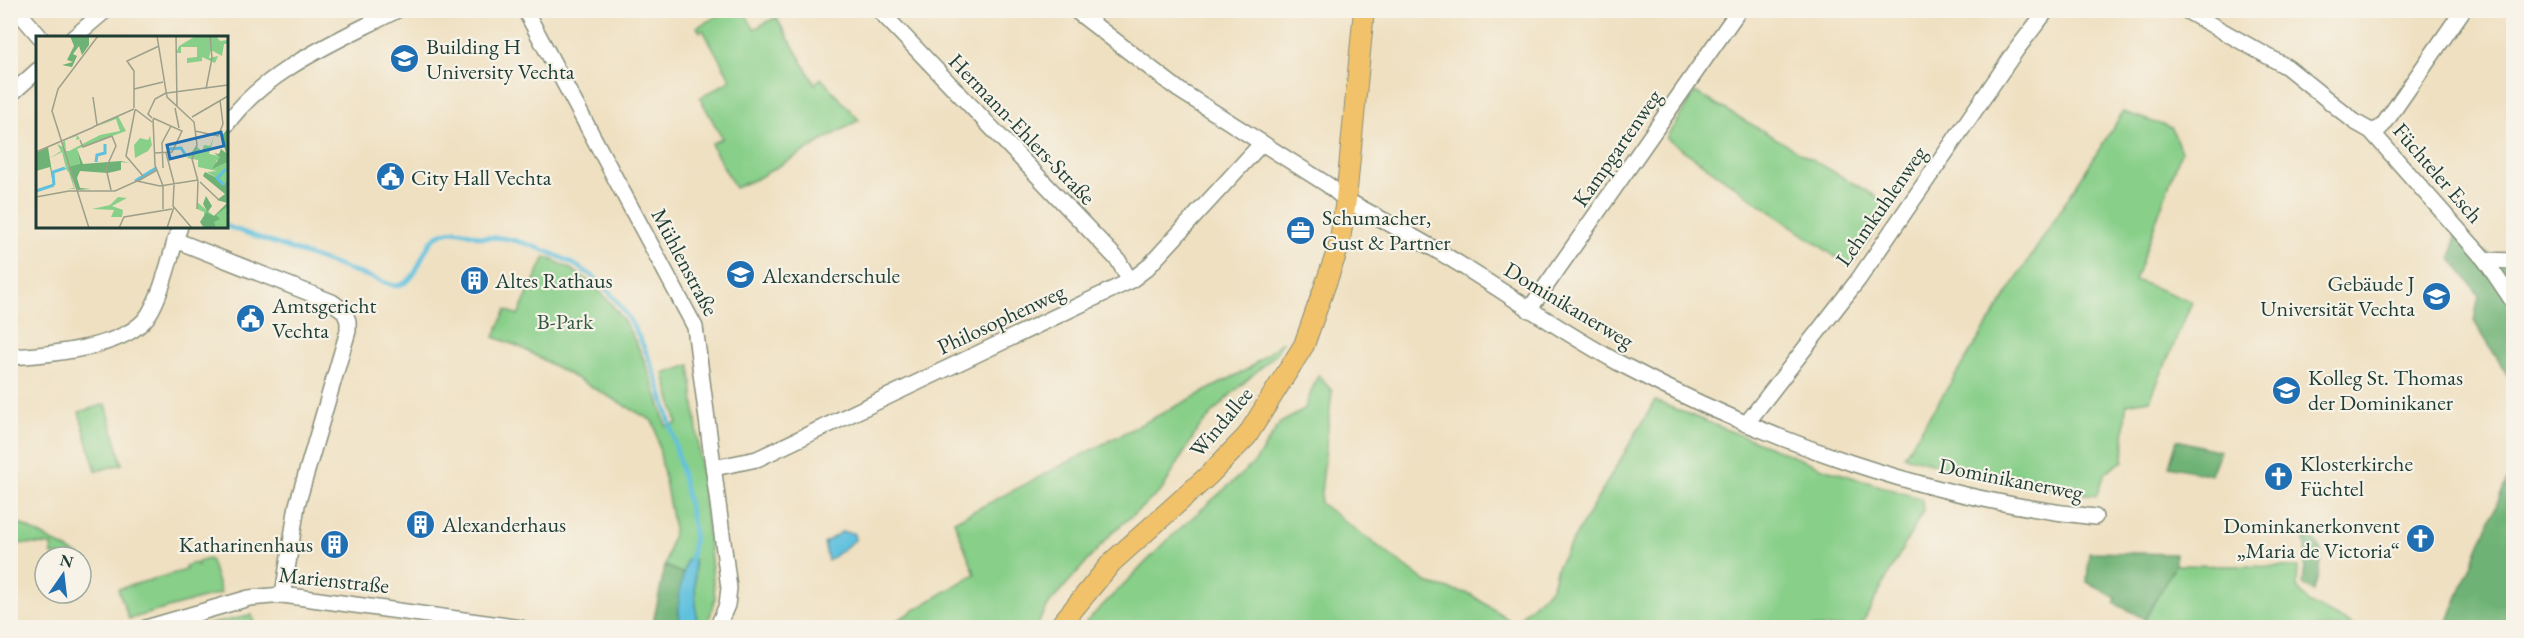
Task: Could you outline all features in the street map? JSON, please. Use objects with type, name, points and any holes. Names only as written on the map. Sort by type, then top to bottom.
[{"type":"main road","name":"Windallee","points":[[1058,627],[1112,562],[1209,475],[1247,436],[1304,345],[1339,246],[1346,200],[1364,10]]},
{"type":"street","points":[[17,10],[39,36]]},
{"type":"street","points":[[79,36],[106,10]]},
{"type":"street","points":[[228,123],[251,96],[286,70],[397,10]]},
{"type":"street","name":"Mühlenstraße","points":[[525,10],[695,327],[729,588],[728,605],[717,627]]},
{"type":"street","name":"Hermann-Ehlers-Straße","points":[[879,10],[1118,260],[1130,280]]},
{"type":"street","name":"Dominikanerweg","points":[[1075,10],[1179,90],[1328,185],[1346,200],[1470,270],[1529,310],[1618,362],[1746,424],[1847,461],[1940,489],[2025,508],[2095,517]]},
{"type":"street","name":"Kampgartenweg","points":[[1529,310],[1739,10]]},
{"type":"street","name":"Lehmkuhlenweg","points":[[1746,424],[1858,280],[2017,49],[2047,10]]},
{"type":"street","points":[[2371,130],[2379,129],[2384,124],[2463,10]]},
{"type":"street","name":"Füchteler Esch","points":[[2194,12],[2287,67],[2355,122],[2371,130],[2485,260],[2514,303]]},
{"type":"street","points":[[10,95],[36,72]]},
{"type":"street","name":"Philosophenweg","points":[[714,468],[757,459],[1130,280],[1151,264],[1262,143]]},
{"type":"street","points":[[10,357],[56,355],[99,344],[135,329],[148,317],[156,302],[178,233],[332,302],[344,311],[348,321],[348,331],[297,505],[284,595]]},
{"type":"street","points":[[2485,260],[2514,261]]},
{"type":"street","name":"Marienstraße","points":[[146,627],[249,598],[284,595],[521,627]]},
{"type":"green space","points":[[720,11],[744,11],[754,29],[776,17],[815,84],[821,78],[859,120],[758,178],[735,188],[711,144],[722,138],[700,98],[731,80],[703,30],[700,32],[697,27],[721,14]]},
{"type":"green space","points":[[1695,92],[1893,206],[1850,267],[1666,138]]},
{"type":"green space","points":[[2123,112],[2172,128],[2181,152],[2135,280],[2192,302],[2150,400],[2126,404],[2123,461],[2106,472],[2096,496],[1966,472],[1904,456]]},
{"type":"green space","points":[[2456,234],[2513,268],[2513,384],[2474,321],[2479,295],[2451,258]]},
{"type":"green space","name":"B-Park","points":[[545,257],[571,269],[593,285],[611,304],[639,348],[666,426],[677,423],[664,374],[690,365],[715,598],[709,620],[703,627],[697,627],[695,622],[694,580],[665,566],[674,529],[655,426],[651,420],[520,347],[494,337],[506,310],[518,315]]},
{"type":"green space","points":[[1283,341],[1276,354],[1227,398],[1198,429],[1162,490],[1112,533],[1050,603],[1035,627],[886,627],[975,574],[954,521],[1248,369]]},
{"type":"green space","points":[[1318,375],[1332,391],[1320,503],[1429,584],[1470,594],[1514,623],[1552,587],[1557,567],[1655,401],[1823,468],[1922,499],[1923,511],[1860,627],[1081,627],[1174,534],[1255,462],[1280,423],[1304,410]]},
{"type":"green space","points":[[106,404],[122,464],[96,471],[79,412]]},
{"type":"green space","points":[[2177,440],[2220,451],[2211,475],[2169,466]]},
{"type":"green space","points":[[2512,468],[2513,627],[2445,627]]},
{"type":"green space","points":[[10,519],[59,545],[16,543],[16,550],[11,548]]},
{"type":"green space","points":[[2304,539],[2314,539],[2321,551],[2321,564],[2314,592],[2303,584],[2306,557]]},
{"type":"green space","points":[[2089,552],[2175,554],[2175,565],[2145,619],[2114,603],[2116,598],[2087,582]]},
{"type":"green space","points":[[208,559],[211,561],[221,593],[129,619],[118,589],[186,570],[185,566],[195,563],[198,566],[198,562]]},
{"type":"green space","points":[[2175,565],[2298,567],[2297,587],[2308,602],[2356,627],[2140,628]]},
{"type":"green space","points":[[665,566],[684,574],[678,610],[682,627],[652,628]]},
{"type":"green space","points":[[252,615],[255,627],[198,627]]},
{"type":"water","points":[[841,532],[854,533],[855,540],[828,561],[824,543]]},
{"type":"water","points":[[687,559],[694,560],[697,627],[682,627],[680,619],[680,593]]},
{"type":"waterway","points":[[228,227],[395,286],[406,282],[413,275],[434,238],[444,233],[458,231],[480,237],[503,238],[537,247],[591,275],[611,294],[628,317],[643,344],[654,373],[673,433],[693,522],[694,537],[690,565]]},
{"type":"place","name":"Building H University Vechta","points":[[405,59]]},
{"type":"place","name":"City Hall Vechta","points":[[390,177]]},
{"type":"place","name":"Schumacher, Gust & Partner","points":[[1301,230]]},
{"type":"place","name":"Alexanderschule","points":[[741,275]]},
{"type":"place","name":"Altes Rathaus","points":[[474,280]]},
{"type":"place","name":"Gebäude J Universität Vechta","points":[[2436,296]]},
{"type":"place","name":"Amtsgericht Vechta","points":[[251,318]]},
{"type":"place","name":"Kolleg St. Thomas der Dominikaner","points":[[2287,390]]},
{"type":"place","name":"Klosterkirche Füchtel","points":[[2279,476]]},
{"type":"place","name":"Alexanderhaus","points":[[421,524]]},
{"type":"place","name":"Dominkanerkonvent „Maria de Victoria“","points":[[2421,538]]},
{"type":"place","name":"Katharinenhaus","points":[[334,544]]}]
